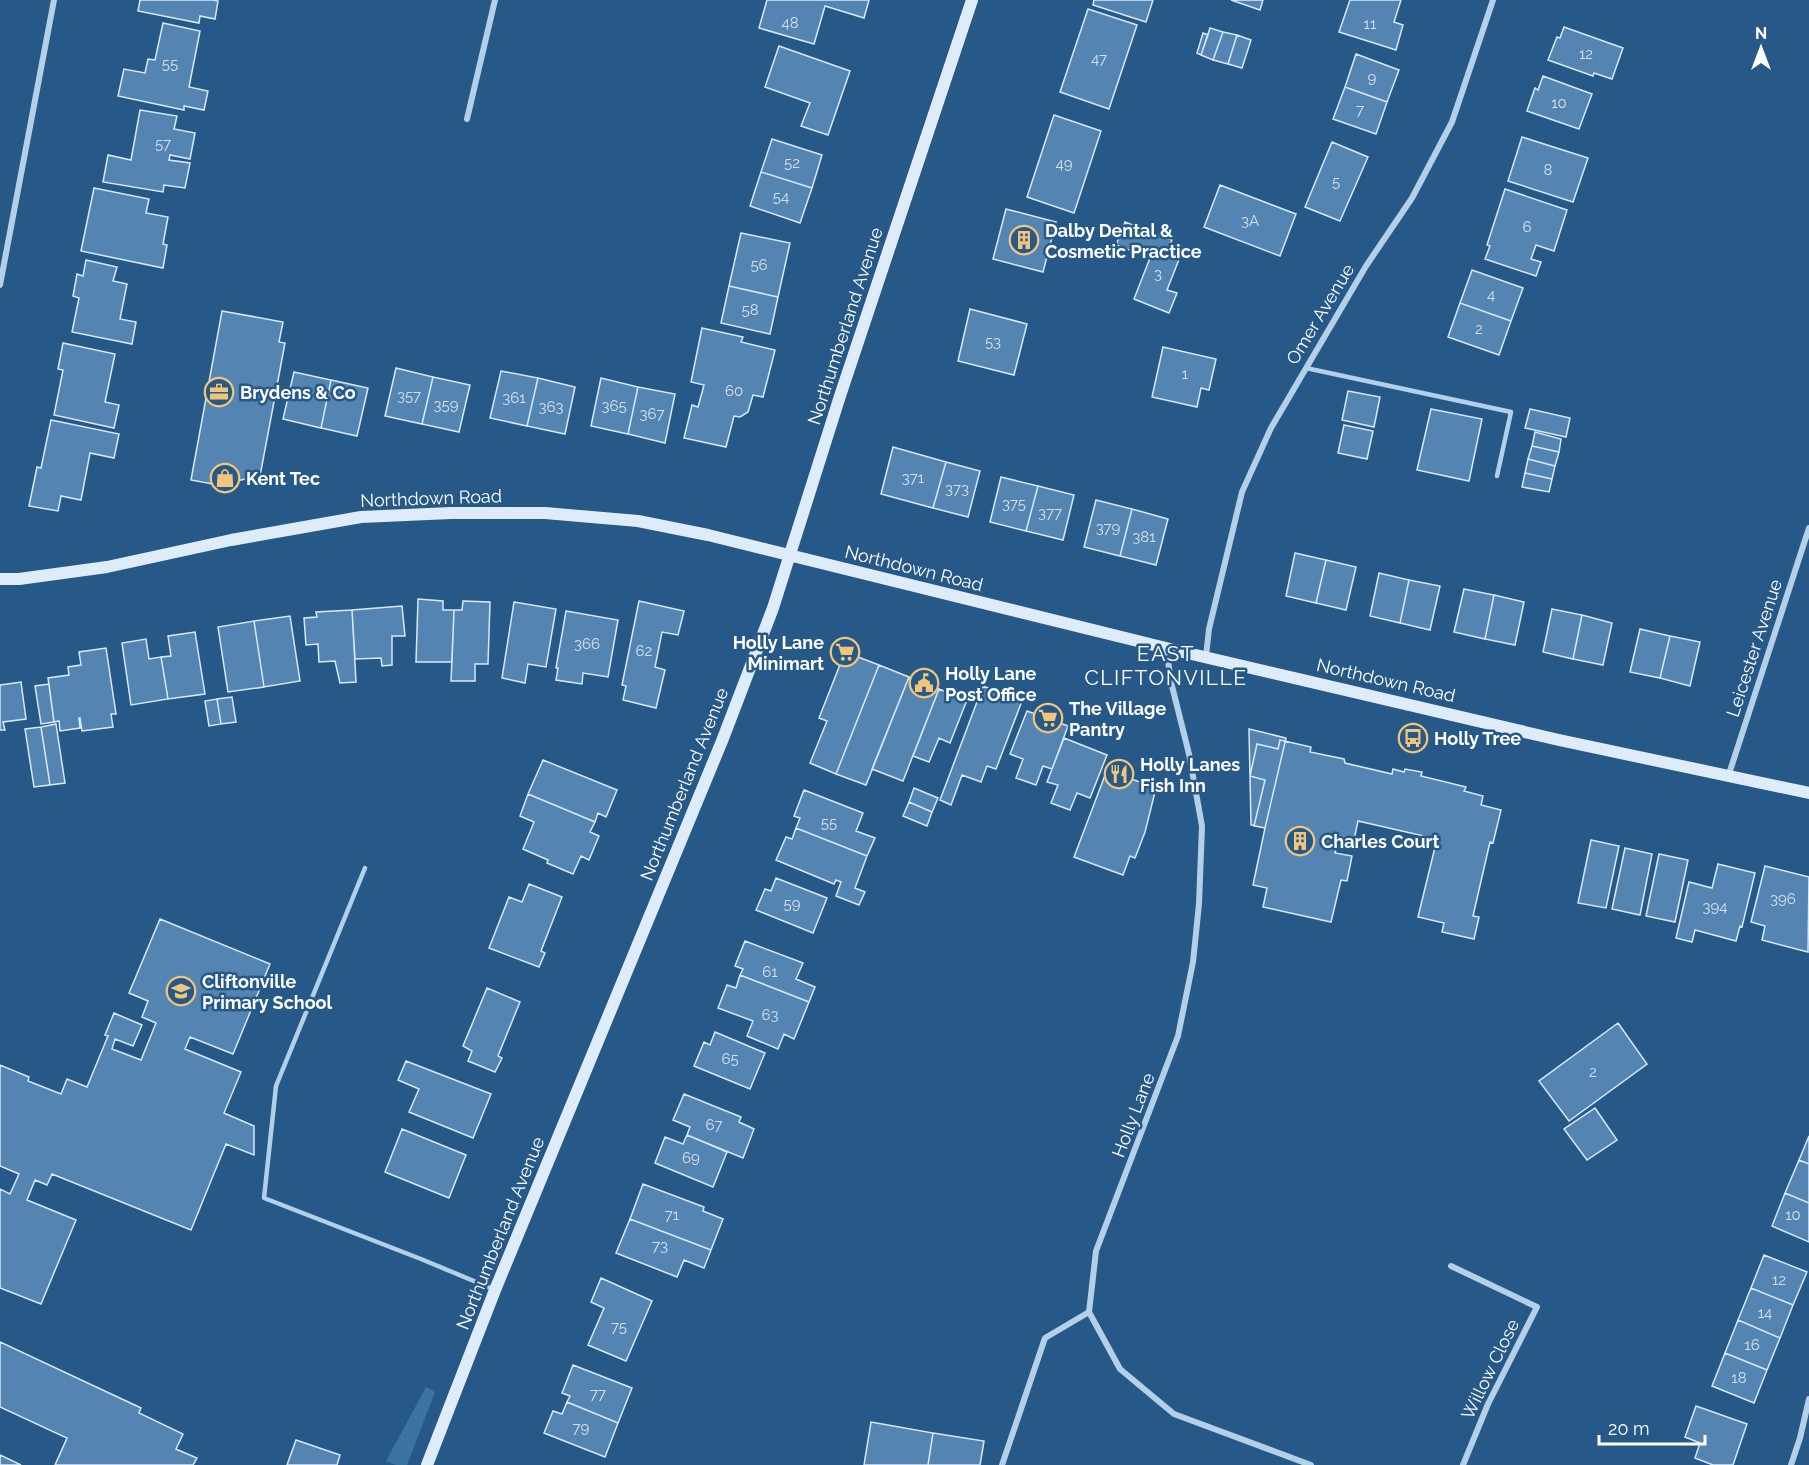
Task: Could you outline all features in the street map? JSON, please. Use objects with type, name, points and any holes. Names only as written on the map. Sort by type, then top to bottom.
[{"type":"main road","name":"Northumberland Avenue","points":[[428,1465],[495,1290],[722,741],[773,608],[972,0]]},
{"type":"main road","name":"Northdown Road","points":[[0,579],[19,579],[107,567],[231,540],[361,517],[452,513],[545,513],[638,521],[708,535],[1166,648],[1559,740],[1809,793]]},
{"type":"street","points":[[0,285],[54,0]]},
{"type":"street","points":[[467,119],[495,0]]},
{"type":"street","name":"Omer Avenue","points":[[1206,657],[1209,628],[1242,492],[1271,428],[1366,266],[1412,198],[1452,122],[1493,0]]},
{"type":"street","name":"Leicester Avenue","points":[[1728,777],[1809,528]]},
{"type":"street","name":"Holly Lane","points":[[1089,1312],[1096,1251],[1178,1036],[1195,939],[1199,904],[1202,826],[1166,648]]},
{"type":"street","name":"Willow Close","points":[[1451,1266],[1537,1307],[1488,1404],[1463,1465]]},
{"type":"street","points":[[1002,1465],[1045,1338],[1089,1312],[1120,1369],[1174,1414],[1311,1465]]},
{"type":"street","points":[[1791,1465],[1809,1399]]},
{"type":"lane","points":[[1306,368],[1510,412],[1497,476]]},
{"type":"lane","points":[[365,868],[276,1086],[264,1198],[421,1258],[495,1290]]},
{"type":"shaded area","points":[[426,1387],[435,1392],[407,1465],[396,1465],[386,1461]]},
{"type":"building","points":[[140,0],[218,1],[215,19],[200,16],[199,23],[138,11]]},
{"type":"building","points":[[767,0],[869,0],[864,18],[825,6],[814,44],[759,28]]},
{"type":"building","points":[[1094,0],[1153,0],[1146,22],[1093,5]]},
{"type":"building","points":[[1231,0],[1263,0],[1260,10]]},
{"type":"building","points":[[1350,0],[1401,0],[1394,22],[1403,25],[1396,50],[1339,32]]},
{"type":"building","points":[[1088,9],[1137,25],[1109,109],[1060,92]]},
{"type":"building","points":[[163,23],[200,31],[189,87],[208,91],[204,110],[184,106],[184,110],[118,96],[124,69],[145,73],[148,59],[155,60]]},
{"type":"building","points":[[1564,27],[1623,48],[1612,79],[1594,73],[1593,76],[1548,60],[1557,37],[1560,38]]},
{"type":"building","points":[[1210,28],[1223,32],[1213,60],[1201,55]]},
{"type":"building","points":[[1223,32],[1237,35],[1228,64],[1213,60]]},
{"type":"building","points":[[1203,33],[1208,35],[1201,55],[1197,53]]},
{"type":"building","points":[[1237,35],[1251,40],[1242,68],[1228,64]]},
{"type":"building","points":[[779,46],[850,71],[828,135],[801,126],[810,103],[765,87]]},
{"type":"building","points":[[1356,54],[1399,70],[1387,102],[1345,87]]},
{"type":"building","points":[[1543,76],[1592,94],[1579,129],[1527,111],[1535,88],[1538,90]]},
{"type":"building","points":[[1345,87],[1387,102],[1376,134],[1333,119]]},
{"type":"building","points":[[140,110],[177,116],[174,129],[195,133],[190,159],[170,155],[169,160],[190,163],[185,188],[164,185],[163,192],[103,182],[108,155],[131,160]]},
{"type":"building","points":[[1054,115],[1101,131],[1074,213],[1027,197]]},
{"type":"building","points":[[1522,137],[1588,158],[1573,202],[1508,181]]},
{"type":"building","points":[[772,139],[822,155],[812,188],[761,172]]},
{"type":"building","points":[[1332,142],[1368,157],[1340,221],[1305,207]]},
{"type":"building","points":[[761,172],[812,188],[800,223],[750,206]]},
{"type":"building","points":[[1220,185],[1296,214],[1280,256],[1204,227]]},
{"type":"building","points":[[94,188],[149,199],[146,213],[168,217],[163,244],[167,245],[163,268],[81,251]]},
{"type":"building","points":[[1505,189],[1567,210],[1554,251],[1536,245],[1531,259],[1541,262],[1536,276],[1485,259],[1490,246],[1487,245]]},
{"type":"building","name":"Dalby Dental & Cosmetic Practice","points":[[1006,209],[1056,222],[1043,272],[993,259]]},
{"type":"building","points":[[1125,222],[1172,240],[1167,252],[1180,257],[1167,290],[1177,293],[1169,313],[1134,299],[1150,258],[1116,245]]},
{"type":"building","points":[[741,233],[790,243],[778,297],[729,286]]},
{"type":"building","points":[[86,260],[117,267],[113,281],[127,284],[120,319],[136,322],[132,344],[72,332],[79,298],[73,296],[77,274],[83,276]]},
{"type":"building","points":[[1472,270],[1523,288],[1511,321],[1460,303]]},
{"type":"building","points":[[729,286],[778,297],[770,334],[721,323]]},
{"type":"building","points":[[1460,303],[1511,321],[1499,355],[1448,337]]},
{"type":"building","points":[[970,309],[1027,324],[1014,375],[958,361]]},
{"type":"building","points":[[222,311],[283,322],[279,342],[285,343],[260,476],[218,485],[191,480]]},
{"type":"building","points":[[702,328],[743,337],[741,342],[775,350],[763,397],[753,395],[748,412],[740,417],[734,416],[726,447],[684,438],[692,405],[698,407],[704,385],[691,382]]},
{"type":"building","points":[[63,343],[115,354],[105,402],[119,405],[114,428],[54,415],[63,370],[58,369]]},
{"type":"building","points":[[1163,347],[1216,359],[1209,390],[1201,388],[1197,407],[1152,397]]},
{"type":"building","points":[[396,368],[433,377],[422,424],[385,416]]},
{"type":"building","points":[[501,371],[538,378],[527,426],[490,418]]},
{"type":"building","points":[[294,372],[331,380],[321,428],[283,419]]},
{"type":"building","points":[[433,377],[470,385],[459,432],[422,424]]},
{"type":"building","points":[[538,378],[575,387],[565,434],[527,426]]},
{"type":"building","points":[[601,378],[638,387],[628,434],[591,426]]},
{"type":"building","points":[[331,380],[368,388],[357,436],[321,428]]},
{"type":"building","points":[[638,387],[675,394],[665,443],[628,434]]},
{"type":"building","points":[[1348,391],[1380,397],[1374,427],[1342,420]]},
{"type":"building","points":[[1431,409],[1482,419],[1469,481],[1417,470]]},
{"type":"building","points":[[1530,409],[1570,418],[1566,437],[1525,428]]},
{"type":"building","points":[[51,420],[119,434],[114,458],[90,453],[81,500],[61,496],[58,511],[29,506],[37,467],[41,468]]},
{"type":"building","points":[[1344,425],[1373,431],[1367,459],[1338,453]]},
{"type":"building","points":[[1535,432],[1561,439],[1559,452],[1532,446]]},
{"type":"building","points":[[1532,446],[1559,452],[1555,466],[1528,459]]},
{"type":"building","points":[[893,447],[946,462],[933,508],[881,494]]},
{"type":"building","points":[[1528,459],[1555,466],[1552,479],[1525,473]]},
{"type":"building","points":[[946,462],[980,471],[968,517],[933,508]]},
{"type":"building","points":[[1525,473],[1552,479],[1549,492],[1522,487]]},
{"type":"building","points":[[1001,477],[1038,486],[1026,531],[990,522]]},
{"type":"building","points":[[1038,486],[1074,495],[1063,540],[1026,531]]},
{"type":"building","points":[[1096,500],[1132,509],[1120,556],[1084,547]]},
{"type":"building","points":[[1132,509],[1168,519],[1156,565],[1120,556]]},
{"type":"building","points":[[1295,553],[1326,560],[1316,603],[1286,596]]},
{"type":"building","points":[[1326,560],[1356,567],[1346,610],[1316,603]]},
{"type":"building","points":[[1379,573],[1409,580],[1400,623],[1370,616]]},
{"type":"building","points":[[1409,580],[1440,586],[1430,630],[1400,623]]},
{"type":"building","points":[[1464,589],[1494,595],[1485,639],[1454,632]]},
{"type":"building","points":[[1494,595],[1524,602],[1515,645],[1485,639]]},
{"type":"building","points":[[418,599],[443,601],[443,610],[454,610],[452,662],[416,662]]},
{"type":"building","points":[[463,601],[490,602],[488,664],[475,664],[475,681],[451,681],[454,610],[462,610]]},
{"type":"building","points":[[639,601],[684,611],[678,635],[662,632],[655,667],[665,670],[656,708],[623,700],[626,686],[622,685]]},
{"type":"building","points":[[514,602],[556,609],[546,667],[528,664],[525,683],[502,678]]},
{"type":"building","points":[[402,606],[405,636],[392,636],[392,665],[382,666],[381,658],[355,659],[352,610]]},
{"type":"building","points":[[1552,609],[1582,615],[1573,659],[1543,652]]},
{"type":"building","points":[[352,610],[356,682],[340,683],[335,661],[319,662],[318,644],[306,645],[304,618],[317,617],[316,612]]},
{"type":"building","points":[[566,611],[618,620],[608,677],[583,673],[582,684],[556,680]]},
{"type":"building","points":[[1582,615],[1612,623],[1603,665],[1573,659]]},
{"type":"building","points":[[290,616],[300,681],[264,687],[254,621]]},
{"type":"building","points":[[254,621],[264,687],[228,692],[218,627]]},
{"type":"building","points":[[1640,629],[1670,636],[1660,678],[1630,672]]},
{"type":"building","points":[[195,632],[205,694],[168,699],[161,657],[171,656],[168,636]]},
{"type":"building","points":[[1670,636],[1700,642],[1690,686],[1660,678]]},
{"type":"building","points":[[146,639],[149,659],[161,657],[168,699],[131,705],[122,643]]},
{"type":"building","points":[[106,648],[116,714],[111,714],[113,727],[82,731],[79,718],[80,728],[60,731],[59,721],[54,722],[48,678],[69,675],[68,667],[81,665],[79,652]]},
{"type":"building","points":[[845,652],[879,665],[836,774],[810,763],[827,721],[819,718]]},
{"type":"building","points":[[879,665],[909,677],[866,785],[836,774]]},
{"type":"building","points":[[909,677],[939,689],[903,781],[872,769]]},
{"type":"building","points":[[21,682],[26,719],[3,722],[5,730],[0,730],[0,685]]},
{"type":"building","points":[[49,684],[54,722],[41,724],[35,686]]},
{"type":"building","points":[[983,686],[1022,701],[996,769],[987,766],[981,782],[962,775],[951,805],[940,800]]},
{"type":"building","points":[[939,689],[967,700],[950,743],[939,738],[929,762],[913,756]]},
{"type":"building","points":[[232,697],[236,722],[221,724],[217,699]]},
{"type":"building","points":[[217,699],[221,724],[209,726],[205,701]]},
{"type":"building","points":[[1027,711],[1068,726],[1052,769],[1043,766],[1036,785],[1016,778],[1023,759],[1010,754]]},
{"type":"building","points":[[56,724],[65,783],[50,785],[41,727]]},
{"type":"building","points":[[41,727],[50,785],[34,787],[25,729]]},
{"type":"building","points":[[1249,729],[1286,738],[1265,828],[1251,825]]},
{"type":"building","points":[[1064,738],[1107,755],[1090,798],[1077,793],[1070,810],[1051,803],[1058,785],[1047,782]]},
{"type":"building","name":"Charles Court","points":[[1280,740],[1311,747],[1310,752],[1344,759],[1345,763],[1392,774],[1393,769],[1404,772],[1405,769],[1422,772],[1421,776],[1466,787],[1464,791],[1483,796],[1481,805],[1501,810],[1493,843],[1490,842],[1473,916],[1479,917],[1474,939],[1442,932],[1444,923],[1418,917],[1437,839],[1358,821],[1354,840],[1339,836],[1335,853],[1352,856],[1347,881],[1341,880],[1331,922],[1263,907],[1267,888],[1253,885],[1265,828],[1254,826],[1265,780],[1250,776],[1257,744],[1278,749]]},
{"type":"building","points":[[543,760],[617,790],[606,817],[598,813],[595,822],[528,794]]},
{"type":"building","points":[[1107,770],[1156,788],[1145,832],[1135,858],[1130,856],[1123,875],[1074,857]]},
{"type":"building","points":[[914,788],[938,798],[932,812],[909,802]]},
{"type":"building","points":[[804,790],[863,813],[856,831],[875,838],[867,856],[796,828],[800,818],[794,816]]},
{"type":"building","points":[[528,794],[595,822],[590,832],[599,836],[589,860],[581,856],[573,874],[523,849],[534,822],[520,816]]},
{"type":"building","points":[[909,802],[932,812],[927,826],[903,816]]},
{"type":"building","points":[[796,828],[867,856],[855,888],[865,892],[859,905],[836,896],[841,882],[836,880],[834,884],[776,860],[786,837],[792,839]]},
{"type":"building","points":[[1591,840],[1619,846],[1606,908],[1578,903]]},
{"type":"building","points":[[1625,848],[1652,854],[1640,915],[1612,909]]},
{"type":"building","points":[[1659,854],[1688,860],[1675,922],[1646,916]]},
{"type":"building","points":[[1718,864],[1755,873],[1742,927],[1740,926],[1736,941],[1695,930],[1692,942],[1676,938],[1689,882],[1712,888]]},
{"type":"building","points":[[1765,866],[1809,877],[1808,952],[1762,940],[1765,926],[1751,922]]},
{"type":"building","points":[[776,878],[827,898],[813,933],[756,910],[765,889],[771,891]]},
{"type":"building","points":[[529,884],[562,897],[541,951],[545,953],[539,967],[489,948],[509,897],[522,902]]},
{"type":"building","points":[[160,919],[270,964],[233,1054],[190,1037],[185,1049],[241,1072],[224,1113],[254,1126],[254,1155],[226,1144],[191,1230],[52,1174],[47,1185],[35,1180],[27,1200],[76,1220],[41,1304],[0,1288],[0,1189],[10,1194],[19,1174],[0,1166],[0,1065],[29,1077],[28,1081],[61,1094],[67,1079],[87,1087],[108,1036],[105,1035],[114,1013],[142,1025],[133,1046],[115,1039],[112,1049],[141,1060],[156,1023],[142,1017],[148,1001],[129,993]]},
{"type":"building","points":[[745,941],[803,963],[796,979],[815,987],[809,1002],[740,975],[743,969],[735,966]]},
{"type":"building","points":[[740,975],[809,1002],[794,1039],[784,1034],[778,1049],[747,1036],[753,1021],[718,1008],[727,985],[736,988]]},
{"type":"building","points":[[487,988],[520,1002],[498,1056],[502,1058],[495,1072],[468,1061],[472,1051],[463,1046]]},
{"type":"building","points":[[1618,1023],[1647,1064],[1569,1121],[1539,1081]]},
{"type":"building","points":[[715,1032],[765,1053],[750,1089],[694,1066],[704,1042],[710,1045]]},
{"type":"building","points":[[406,1061],[491,1094],[473,1138],[409,1112],[419,1089],[398,1080]]},
{"type":"building","points":[[684,1094],[741,1117],[739,1122],[754,1129],[743,1158],[687,1135],[690,1127],[673,1120]]},
{"type":"building","points":[[1595,1108],[1617,1140],[1587,1160],[1564,1129]]},
{"type":"building","points":[[402,1129],[466,1155],[449,1198],[385,1172]]},
{"type":"building","points":[[687,1135],[727,1152],[713,1187],[655,1163],[665,1137],[683,1144]]},
{"type":"building","points":[[1809,1136],[1809,1164],[1799,1160]]},
{"type":"building","points":[[1799,1160],[1809,1164],[1809,1203],[1785,1193]]},
{"type":"building","points":[[643,1184],[704,1207],[703,1211],[723,1219],[711,1250],[630,1219]]},
{"type":"building","points":[[1785,1193],[1809,1203],[1809,1242],[1772,1226]]},
{"type":"building","points":[[630,1219],[711,1250],[704,1268],[684,1260],[677,1277],[616,1253]]},
{"type":"building","points":[[1764,1255],[1807,1272],[1793,1305],[1751,1288]]},
{"type":"building","points":[[601,1278],[652,1301],[626,1361],[588,1345],[604,1308],[591,1302]]},
{"type":"building","points":[[1751,1288],[1793,1305],[1780,1338],[1738,1320]]},
{"type":"building","points":[[1738,1320],[1780,1338],[1767,1370],[1725,1353]]},
{"type":"building","points":[[0,1342],[141,1408],[139,1413],[183,1434],[176,1449],[197,1458],[193,1465],[55,1465],[67,1438],[0,1407]]},
{"type":"building","points":[[1725,1353],[1767,1370],[1754,1403],[1712,1386]]},
{"type":"building","points":[[573,1365],[632,1388],[618,1423],[567,1402],[570,1396],[562,1393]]},
{"type":"building","points":[[567,1402],[618,1423],[605,1457],[544,1433],[553,1411],[562,1414]]},
{"type":"building","points":[[1696,1406],[1747,1424],[1733,1465],[1713,1465],[1695,1458],[1700,1443],[1685,1437]]},
{"type":"building","points":[[871,1422],[933,1433],[928,1465],[864,1465]]},
{"type":"building","points":[[933,1433],[984,1441],[980,1465],[928,1465]]},
{"type":"building","points":[[296,1440],[340,1455],[337,1465],[287,1465]]},
{"type":"building","points":[[0,1455],[21,1465],[0,1465]]},
{"type":"place","name":"Dalby Dental & Cosmetic Practice","points":[[1024,240]]},
{"type":"place","name":"Brydens & Co","points":[[219,392]]},
{"type":"place","name":"Kent Tec","points":[[225,478]]},
{"type":"place","name":"Holly Lane Minimart","points":[[845,652]]},
{"type":"place","name":"Holly Lane Post Office","points":[[924,683]]},
{"type":"place","name":"The Village Pantry","points":[[1048,718]]},
{"type":"place","name":"Holly Tree","points":[[1413,738]]},
{"type":"place","name":"Holly Lanes Fish Inn","points":[[1119,774]]},
{"type":"place","name":"Charles Court","points":[[1300,841]]},
{"type":"place","name":"Cliftonville Primary School","points":[[181,991]]},
{"type":"district","name":"EAST CLIFTONVILLE","points":[[1166,665]]}]
